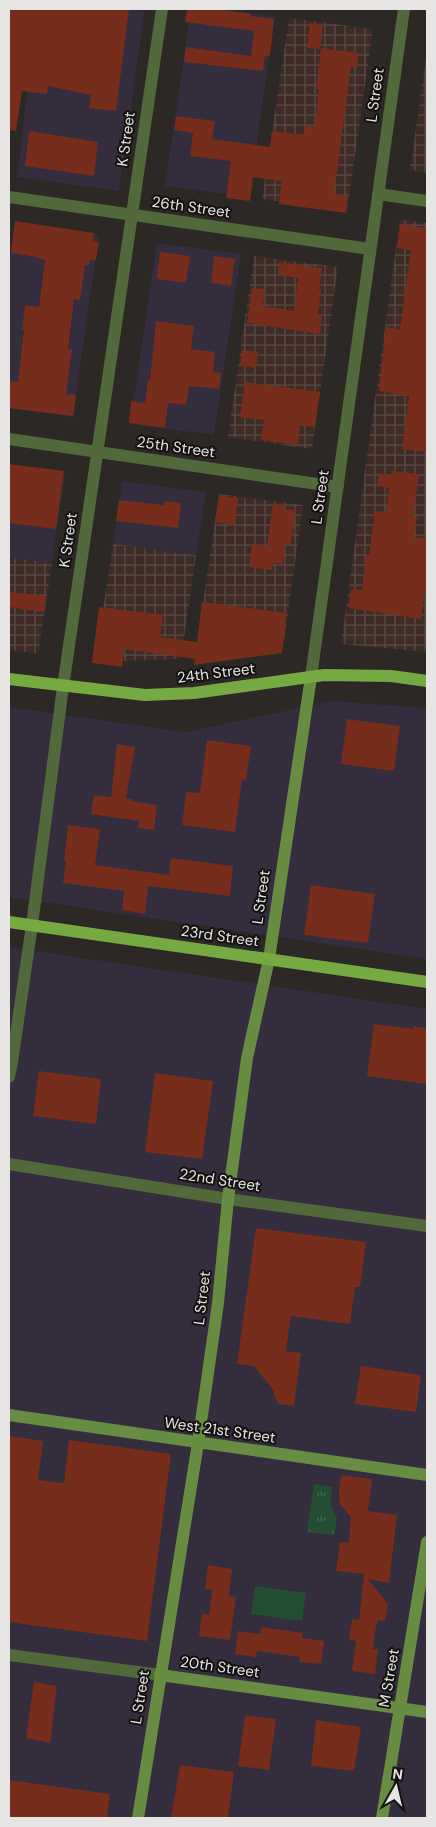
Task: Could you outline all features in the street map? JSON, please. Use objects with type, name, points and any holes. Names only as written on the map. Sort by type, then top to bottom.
[{"type":"main road","name":"24th Street","points":[[9,679],[125,694],[163,695],[194,693],[311,677],[356,675],[427,680]]},
{"type":"main road","name":"23rd Street","points":[[9,922],[427,982]]},
{"type":"street","name":"K Street","points":[[9,1077],[32,925],[63,686],[162,9]]},
{"type":"street","name":"L Street","points":[[138,1818],[198,1443],[218,1302],[228,1199],[247,1058],[268,959],[311,677],[378,194],[401,9]]},
{"type":"street","points":[[378,194],[427,201]]},
{"type":"street","name":"26th Street","points":[[9,197],[370,249]]},
{"type":"street","name":"25th Street","points":[[9,440],[338,487]]},
{"type":"street","name":"22nd Street","points":[[9,1164],[228,1199],[427,1226]]},
{"type":"street","name":"West 21st Street","points":[[9,1416],[427,1475]]},
{"type":"street","name":"M Street","points":[[382,1818],[427,1542]]},
{"type":"street","name":"20th Street","points":[[9,1656],[427,1712]]},
{"type":"shaded area","points":[[37,9],[145,9],[119,191],[17,177]]},
{"type":"shaded area","points":[[191,9],[222,9],[275,16],[249,197],[165,186]]},
{"type":"shaded area","points":[[289,18],[373,29],[347,211],[262,199]]},
{"type":"shaded area","points":[[427,51],[427,173],[410,170]]},
{"type":"shaded area","points":[[400,219],[427,223],[427,638],[425,652],[341,644]]},
{"type":"shaded area","points":[[15,224],[99,235],[73,417],[9,408],[9,269]]},
{"type":"shaded area","points":[[157,243],[241,254],[214,435],[130,424]]},
{"type":"shaded area","points":[[254,256],[338,267],[312,449],[228,437]]},
{"type":"shaded area","points":[[9,465],[65,473],[52,563],[9,558]]},
{"type":"shaded area","points":[[122,481],[206,492],[196,555],[113,544]]},
{"type":"shaded area","points":[[219,494],[303,505],[283,648],[195,658]]},
{"type":"shaded area","points":[[113,544],[196,555],[181,659],[95,662]]},
{"type":"shaded area","points":[[9,558],[52,563],[38,654],[9,650]]},
{"type":"shaded area","points":[[333,701],[413,707],[427,710],[427,959],[9,897],[9,707],[185,732]]},
{"type":"shaded area","points":[[9,947],[427,1009],[427,1818],[9,1818]]},
{"type":"green space","points":[[314,1484],[332,1487],[330,1505],[337,1517],[334,1535],[307,1532]]},
{"type":"green space","points":[[255,1586],[306,1593],[302,1621],[251,1614]]},
{"type":"building","points":[[9,9],[129,9],[116,111],[89,108],[91,95],[48,86],[47,94],[22,91],[16,131],[9,130]]},
{"type":"building","points":[[187,9],[214,9],[274,19],[270,56],[265,56],[263,71],[184,62],[186,47],[251,56],[254,31],[185,22]]},
{"type":"building","points":[[310,23],[323,25],[320,49],[307,48]]},
{"type":"building","points":[[321,48],[359,53],[357,68],[351,67],[334,194],[348,196],[346,213],[279,204],[282,181],[253,177],[250,201],[226,198],[231,161],[190,156],[193,133],[174,130],[176,116],[215,121],[212,139],[270,147],[272,131],[304,135],[305,125],[315,127],[319,89],[316,89]]},
{"type":"building","points":[[29,131],[98,142],[94,176],[25,166]]},
{"type":"building","points":[[15,221],[94,233],[93,241],[99,242],[96,260],[90,260],[89,265],[85,265],[80,300],[74,299],[68,349],[72,349],[66,394],[76,395],[73,416],[9,408],[9,381],[18,382],[25,305],[39,307],[45,260],[11,253]]},
{"type":"building","points":[[400,224],[427,228],[427,452],[402,449],[409,396],[379,391],[386,327],[400,329],[411,250],[397,248]]},
{"type":"building","points":[[160,252],[190,256],[186,283],[157,279]]},
{"type":"building","points":[[214,256],[235,259],[231,286],[211,283]]},
{"type":"building","points":[[279,262],[322,268],[318,314],[322,314],[320,334],[247,323],[252,288],[265,289],[263,306],[294,311],[298,278],[278,275]]},
{"type":"building","points":[[156,321],[194,326],[191,349],[215,352],[213,372],[221,373],[219,389],[189,386],[186,405],[168,403],[165,428],[129,423],[131,401],[145,403],[148,380],[150,380]]},
{"type":"building","points":[[242,350],[258,352],[256,368],[240,366]]},
{"type":"building","points":[[245,382],[320,392],[315,427],[300,425],[298,445],[261,440],[264,420],[240,417]]},
{"type":"building","points":[[9,464],[64,471],[56,529],[9,523]]},
{"type":"building","points":[[392,471],[419,474],[413,516],[417,516],[414,537],[427,538],[427,583],[421,619],[349,608],[351,589],[362,590],[366,555],[369,555],[375,511],[386,512],[389,488],[377,486],[379,473],[392,475]]},
{"type":"building","points":[[219,495],[238,498],[235,525],[215,522]]},
{"type":"building","points":[[119,500],[164,505],[164,501],[181,503],[178,528],[116,521]]},
{"type":"building","points":[[273,504],[285,505],[284,509],[296,510],[291,544],[285,543],[283,564],[273,563],[272,570],[249,567],[252,544],[267,546]]},
{"type":"building","points":[[9,592],[46,596],[44,612],[9,607]]},
{"type":"building","points":[[202,602],[287,613],[282,653],[194,665],[195,659],[124,649],[122,667],[92,663],[99,607],[163,615],[160,637],[197,642]]},
{"type":"building","points":[[347,719],[400,726],[394,771],[341,764]]},
{"type":"building","points":[[207,740],[251,746],[246,780],[242,779],[235,832],[182,825],[186,792],[200,793]]},
{"type":"building","points":[[117,744],[135,747],[126,798],[132,799],[132,801],[157,805],[154,830],[138,828],[139,821],[91,814],[94,795],[111,797]]},
{"type":"building","points":[[68,825],[100,829],[95,865],[169,875],[171,858],[233,866],[230,896],[148,886],[145,914],[122,910],[124,891],[63,883]]},
{"type":"building","points":[[311,885],[375,894],[368,943],[304,935]]},
{"type":"building","points":[[374,1024],[413,1029],[413,1026],[427,1028],[427,1084],[367,1076]]},
{"type":"building","points":[[39,1071],[101,1079],[96,1124],[33,1116]]},
{"type":"building","points":[[155,1073],[213,1081],[202,1159],[145,1152]]},
{"type":"building","points":[[256,1228],[366,1242],[360,1287],[355,1287],[350,1324],[291,1316],[286,1351],[301,1353],[294,1406],[279,1404],[274,1397],[274,1391],[254,1366],[237,1364]]},
{"type":"building","points":[[361,1366],[421,1375],[416,1412],[355,1404]]},
{"type":"building","points":[[9,1436],[43,1441],[38,1480],[64,1483],[69,1440],[171,1454],[147,1641],[9,1622]]},
{"type":"building","points":[[341,1475],[372,1479],[368,1511],[397,1515],[389,1583],[368,1579],[388,1604],[385,1621],[378,1620],[375,1632],[373,1649],[378,1649],[375,1674],[352,1671],[356,1641],[349,1640],[352,1619],[359,1620],[364,1574],[336,1571],[340,1542],[349,1543],[351,1517],[340,1504]]},
{"type":"building","points":[[208,1565],[232,1569],[229,1596],[236,1597],[230,1640],[199,1636],[202,1614],[209,1615],[212,1590],[205,1589]]},
{"type":"building","points":[[261,1627],[303,1633],[302,1638],[324,1641],[321,1664],[299,1662],[300,1657],[257,1651],[256,1657],[235,1654],[238,1631],[260,1634]]},
{"type":"building","points":[[34,1682],[57,1686],[50,1743],[26,1738]]},
{"type":"building","points":[[245,1715],[276,1719],[269,1770],[238,1766]]},
{"type":"building","points":[[316,1720],[361,1727],[354,1771],[311,1766]]},
{"type":"building","points":[[180,1765],[234,1772],[228,1818],[171,1818]]},
{"type":"building","points":[[9,1780],[110,1794],[107,1818],[9,1818]]}]
